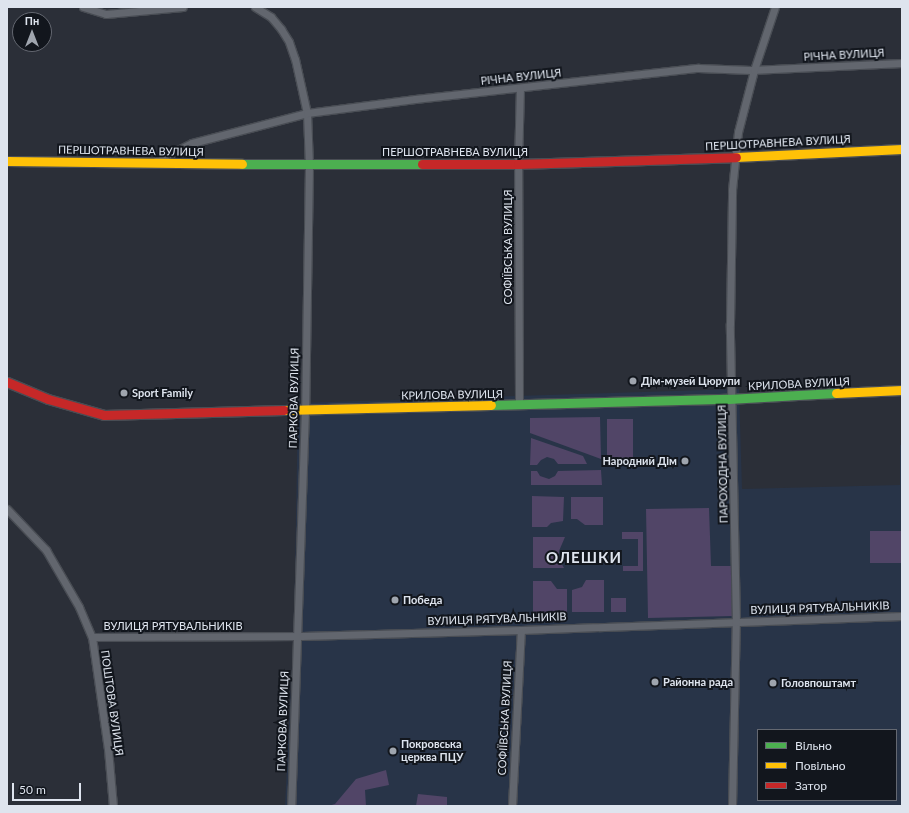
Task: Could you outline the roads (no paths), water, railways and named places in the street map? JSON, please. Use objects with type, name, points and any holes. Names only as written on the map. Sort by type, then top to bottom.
[{"type":"street","points":[[83,7],[106,14],[183,7]]},
{"type":"street","name":"ПАРКОВА ВУЛИЦЯ","points":[[255,7],[271,17],[289,42],[295,59],[307,113],[309,165],[305,410],[291,806]]},
{"type":"street","points":[[266,7],[271,17]]},
{"type":"street","name":"ПАРОХОДНА ВУЛИЦЯ","points":[[732,806],[736,622],[733,399],[730,324],[734,157],[738,132],[754,70],[775,7]]},
{"type":"street","name":"РІЧНА ВУЛИЦЯ","points":[[151,164],[192,143],[307,113],[415,99],[698,68],[754,70],[902,63]]},
{"type":"street","name":"СОФІЇВСЬКА ВУЛИЦЯ","points":[[519,405],[518,164],[520,88]]},
{"type":"street","name":"ПЕРШОТРАВНЕВА ВУЛИЦЯ","points":[[7,161],[309,165],[518,164],[734,157],[902,149]]},
{"type":"street","name":"КРИЛОВА ВУЛИЦЯ","points":[[7,382],[48,399],[104,415],[733,399],[902,390]]},
{"type":"street","name":"ПОШТОВА ВУЛИЦЯ","points":[[7,509],[46,550],[79,607],[92,637],[108,749],[113,806]]},
{"type":"street","name":"ВУЛИЦЯ РЯТУВАЛЬНИКІВ","points":[[92,637],[298,636],[521,630],[902,616]]},
{"type":"street","name":"СОФІЇВСЬКА ВУЛИЦЯ","points":[[512,806],[521,630]]},
{"type":"place","name":"Дім-музей Цюрупи","points":[[633,381]]},
{"type":"place","name":"Sport Family","points":[[124,393]]},
{"type":"place","name":"Народний Дім","points":[[685,461]]},
{"type":"place","name":"Победа","points":[[395,600]]},
{"type":"place","name":"Районна рада","points":[[655,682]]},
{"type":"place","name":"Головпоштамт","points":[[773,683]]},
{"type":"place","name":"Покровська церква ПЦУ","points":[[393,751]]},
{"type":"district","name":"ОЛЕШКИ","points":[[584,558]]}]
